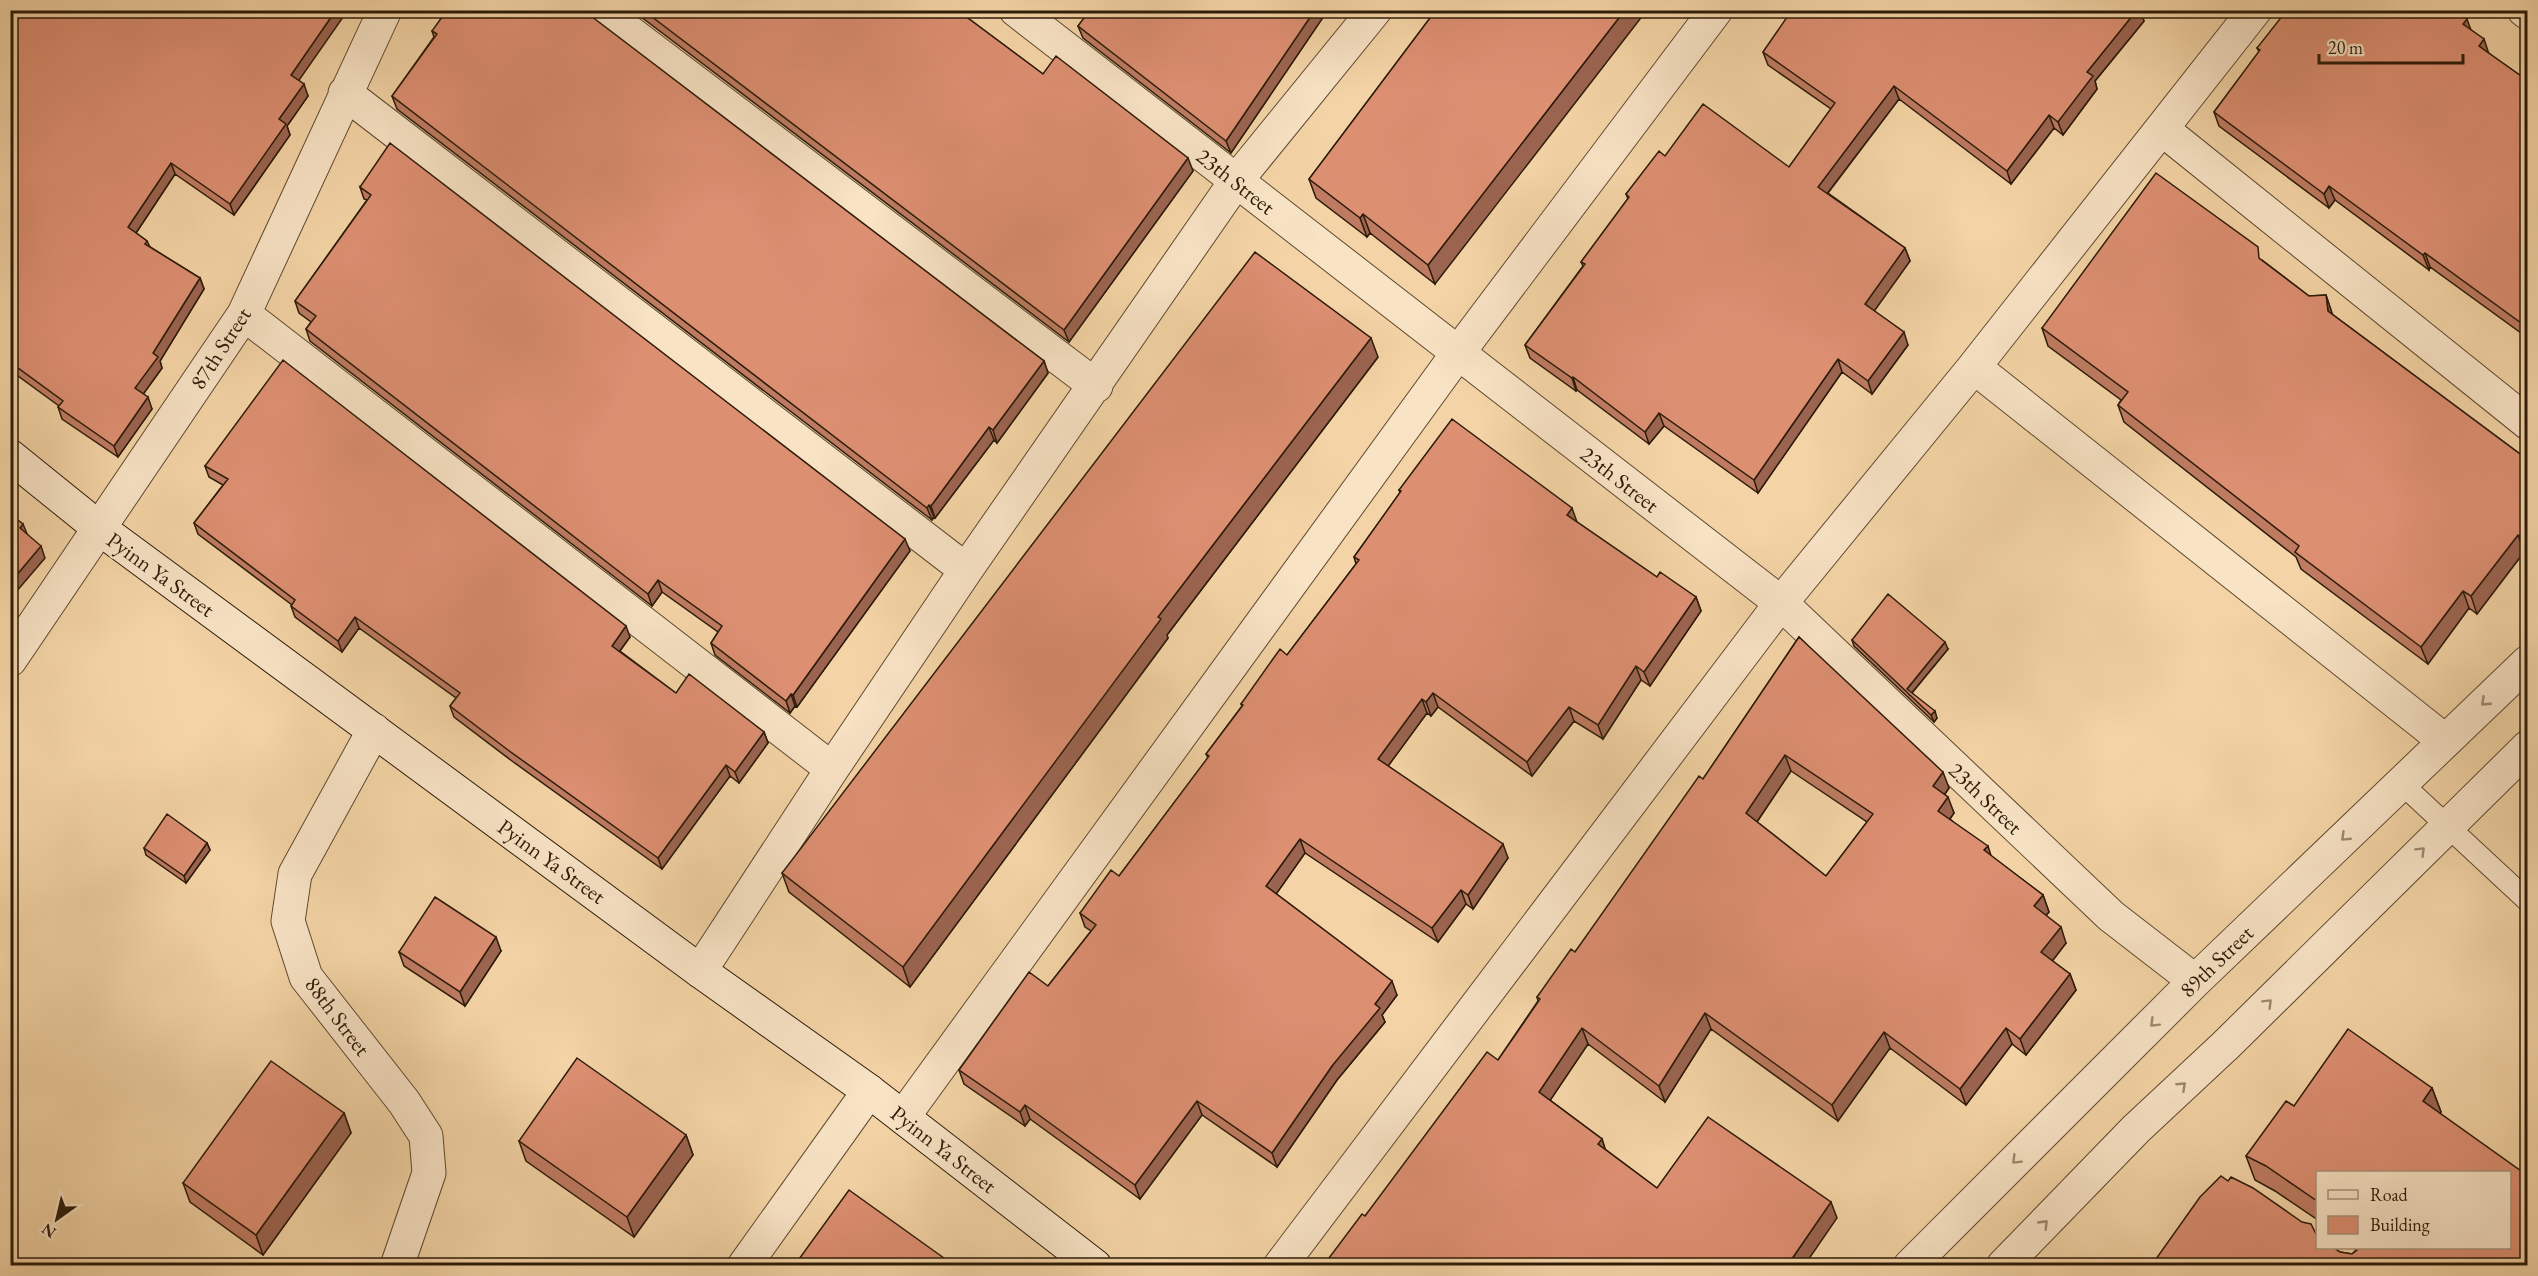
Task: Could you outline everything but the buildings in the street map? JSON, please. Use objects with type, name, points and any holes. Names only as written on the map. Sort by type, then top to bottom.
[{"type":"street","name":"87th Street","points":[[10,660],[244,314],[385,10]]},
{"type":"street","points":[[600,10],[1096,386]]},
{"type":"street","name":"23th Street","points":[[1016,10],[1781,603],[2111,916],[2195,981]]},
{"type":"street","points":[[700,971],[966,570],[1096,386],[1236,181],[1375,10]]},
{"type":"street","points":[[903,1117],[1458,353],[1716,10]]},
{"type":"street","points":[[1280,1266],[1781,603],[1974,367],[2255,10]]},
{"type":"street","points":[[345,93],[966,570]]},
{"type":"street","points":[[2162,129],[2528,423]]},
{"type":"street","points":[[244,314],[832,769]]},
{"type":"street","points":[[1974,367],[2444,740]]},
{"type":"street","name":"Pyinn Ya Street","points":[[10,456],[99,528],[700,971],[869,1091],[1086,1263]]},
{"type":"street","name":"89th Street","points":[[1914,1264],[2195,981],[2528,662]]},
{"type":"street","name":"88th Street","points":[[374,730],[295,873],[288,921],[306,977],[404,1102],[426,1136],[429,1173],[397,1266]]},
{"type":"street","points":[[2003,1266],[2136,1129],[2226,1045],[2528,747]]},
{"type":"street","points":[[744,1266],[869,1091]]},
{"type":"lane","points":[[2401,783],[2528,901]]}]
